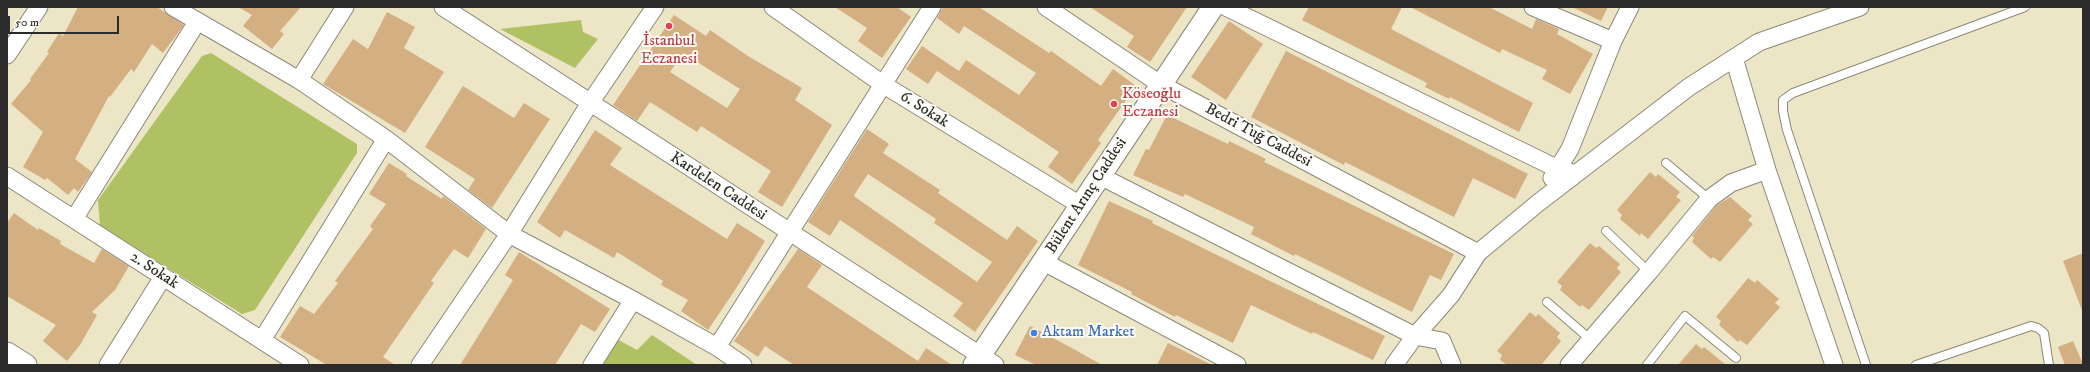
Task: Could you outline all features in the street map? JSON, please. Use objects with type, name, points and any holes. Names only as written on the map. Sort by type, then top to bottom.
[{"type":"street","points":[[7,55],[39,7]]},
{"type":"street","points":[[173,7],[299,80],[386,139],[509,234],[717,347],[743,365]]},
{"type":"street","points":[[299,80],[345,7]]},
{"type":"street","name":"Kardelen Caddesi","points":[[443,7],[983,362]]},
{"type":"street","points":[[420,365],[509,234],[590,103],[655,7]]},
{"type":"street","name":"6. Sokak","points":[[773,7],[884,85],[1080,205]]},
{"type":"street","points":[[717,347],[790,234],[932,7]]},
{"type":"street","name":"Bedri Tuğ Caddesi","points":[[1046,7],[1160,84],[1478,253]]},
{"type":"street","name":"Bülent Arınç Caddesi","points":[[983,362],[1080,205],[1213,7]]},
{"type":"street","points":[[1226,7],[1558,169],[1575,174]]},
{"type":"street","points":[[1533,7],[1613,41]]},
{"type":"street","points":[[1538,203],[1570,149],[1613,41],[1630,7]]},
{"type":"street","points":[[1394,365],[1415,336],[1451,295],[1478,253],[1575,174],[1689,87],[1759,42],[1860,7]]},
{"type":"street","points":[[74,219],[197,22]]},
{"type":"street","points":[[1734,58],[1767,170],[1834,365]]},
{"type":"street","points":[[262,340],[386,139]]},
{"type":"street","points":[[1569,365],[1709,199],[1731,183],[1767,170]]},
{"type":"street","name":"2. Sokak","points":[[7,176],[300,365]]},
{"type":"street","points":[[1100,176],[1415,336],[1442,341],[1452,365]]},
{"type":"street","points":[[1044,262],[1237,365]]},
{"type":"street","points":[[108,365],[163,277]]},
{"type":"street","points":[[592,365],[633,300]]},
{"type":"street","points":[[7,353],[26,365]]},
{"type":"lane","points":[[1866,365],[1787,130],[1783,111],[1784,100],[1793,93],[2025,7]]},
{"type":"lane","points":[[1666,164],[1709,199]]},
{"type":"lane","points":[[1606,230],[1649,272]]},
{"type":"lane","points":[[1547,302],[1591,340]]},
{"type":"lane","points":[[1647,365],[1685,316],[1736,358]]},
{"type":"lane","points":[[1916,365],[2031,326],[2038,328],[2044,333],[2049,365]]},
{"type":"green space","points":[[581,20],[583,32],[598,39],[575,68],[500,29]]},
{"type":"green space","points":[[211,53],[357,144],[357,153],[255,310],[242,314],[100,226],[98,200],[202,56]]},
{"type":"green space","points":[[652,335],[697,365],[598,365],[615,338],[637,350]]},
{"type":"building","points":[[78,7],[157,7],[184,25],[163,53],[152,44],[134,72],[131,69],[110,97],[109,96],[75,159],[92,172],[78,192],[74,188],[68,195],[47,178],[45,180],[23,167],[43,132],[11,104],[31,80],[30,79],[49,53],[47,52],[59,33],[63,36]]},
{"type":"building","points":[[238,7],[301,7],[280,31],[284,34],[272,49],[243,26],[252,15]]},
{"type":"building","points":[[835,7],[897,7],[911,17],[882,58],[858,41],[867,28]]},
{"type":"building","points":[[943,7],[979,7],[1049,53],[1051,51],[1101,86],[1113,69],[1136,86],[1098,140],[1101,143],[1072,184],[1048,167],[1059,152],[937,71],[928,84],[906,69],[922,46],[959,71],[966,60],[1019,95],[1036,73],[964,26],[959,34],[937,18]]},
{"type":"building","points":[[1090,7],[1187,7],[1150,62],[1127,47],[1134,36]]},
{"type":"building","points":[[1309,7],[1402,7],[1391,29],[1533,103],[1519,132],[1450,97],[1449,99],[1425,87],[1427,83],[1302,20]]},
{"type":"building","points":[[1410,7],[1489,7],[1532,29],[1536,19],[1559,29],[1557,34],[1593,54],[1570,94],[1542,79],[1547,70],[1502,49],[1500,53]]},
{"type":"building","points":[[1572,7],[1608,7],[1601,21]]},
{"type":"building","points":[[387,12],[415,27],[404,48],[444,72],[405,133],[323,84],[353,39],[368,49]]},
{"type":"building","points":[[674,15],[706,36],[710,30],[748,56],[802,88],[795,100],[832,125],[782,207],[758,192],[771,171],[701,126],[697,132],[650,102],[637,121],[613,105]],"holes":[[[683,53],[740,89],[727,108],[670,72]]]},
{"type":"building","points":[[1229,21],[1263,44],[1226,100],[1191,77]]},
{"type":"building","points":[[1286,51],[1528,174],[1515,199],[1473,178],[1454,217],[1345,162],[1344,165],[1251,117]]},
{"type":"building","points":[[463,86],[514,118],[524,103],[550,119],[492,208],[468,190],[475,179],[425,147]]},
{"type":"building","points":[[1167,115],[1228,144],[1229,141],[1266,159],[1264,162],[1454,254],[1441,280],[1430,275],[1412,312],[1251,234],[1254,227],[1185,194],[1183,197],[1133,175],[1146,149],[1149,150]]},
{"type":"building","points":[[867,129],[889,144],[883,153],[940,190],[938,193],[1007,240],[1017,226],[1038,241],[975,332],[953,316],[963,303],[840,220],[830,236],[808,222]],"holes":[[[868,174],[936,219],[934,223],[992,262],[977,282],[854,195]]]},
{"type":"building","points":[[595,130],[622,148],[610,165],[727,239],[737,223],[765,241],[708,330],[681,311],[688,300],[661,285],[663,281],[617,252],[614,258],[565,230],[560,238],[537,222]]},
{"type":"building","points":[[389,163],[407,174],[406,176],[442,199],[443,196],[486,229],[468,258],[454,249],[431,281],[434,283],[383,357],[395,365],[327,365],[280,337],[300,306],[314,314],[338,283],[335,281],[373,229],[370,226],[386,204],[369,194]]},
{"type":"building","points":[[1650,172],[1656,177],[1658,174],[1680,192],[1676,197],[1681,200],[1648,239],[1641,233],[1640,236],[1620,219],[1622,215],[1617,210]]},
{"type":"building","points":[[1730,197],[1752,216],[1748,220],[1753,224],[1720,262],[1713,257],[1711,259],[1692,242],[1694,238],[1692,236],[1716,206]]},
{"type":"building","points":[[1109,201],[1153,221],[1152,223],[1385,336],[1373,360],[1313,332],[1312,334],[1251,305],[1233,343],[1176,315],[1175,317],[1131,294],[1132,292],[1078,265]]},
{"type":"building","points":[[14,213],[38,230],[39,228],[61,241],[60,244],[94,263],[102,249],[129,266],[115,290],[92,312],[97,315],[80,345],[67,361],[43,341],[56,325],[7,296],[7,223]]},
{"type":"building","points":[[1590,243],[1596,248],[1599,246],[1620,264],[1617,268],[1621,272],[1589,310],[1582,305],[1580,307],[1560,290],[1562,286],[1557,282]]},
{"type":"building","points":[[798,249],[822,265],[807,287],[918,361],[926,348],[952,365],[794,365],[765,346],[758,357],[734,341]]},
{"type":"building","points":[[519,252],[610,309],[595,332],[581,324],[555,365],[460,365],[513,280],[505,275]]},
{"type":"building","points":[[2083,253],[2083,310],[2082,310],[2063,261]]},
{"type":"building","points":[[1748,278],[1755,283],[1757,280],[1779,299],[1775,303],[1780,307],[1747,345],[1740,340],[1738,342],[1719,325],[1721,321],[1716,317]]},
{"type":"building","points":[[1530,312],[1536,317],[1538,314],[1560,333],[1557,337],[1561,341],[1541,365],[1507,365],[1500,360],[1502,355],[1497,351]]},
{"type":"building","points":[[1030,326],[1102,365],[1036,365],[1015,355]]},
{"type":"building","points":[[2073,341],[2083,365],[2065,365],[2058,347]]},
{"type":"building","points":[[1168,343],[1212,365],[1157,365]]},
{"type":"building","points":[[1696,344],[1702,349],[1704,347],[1726,365],[1678,365]]},
{"type":"place","name":"İstanbul Eczanesi","points":[[669,26]]},
{"type":"place","name":"Köseoğlu Eczanesi","points":[[1114,104]]},
{"type":"place","name":"Aktam Market","points":[[1034,333]]}]
